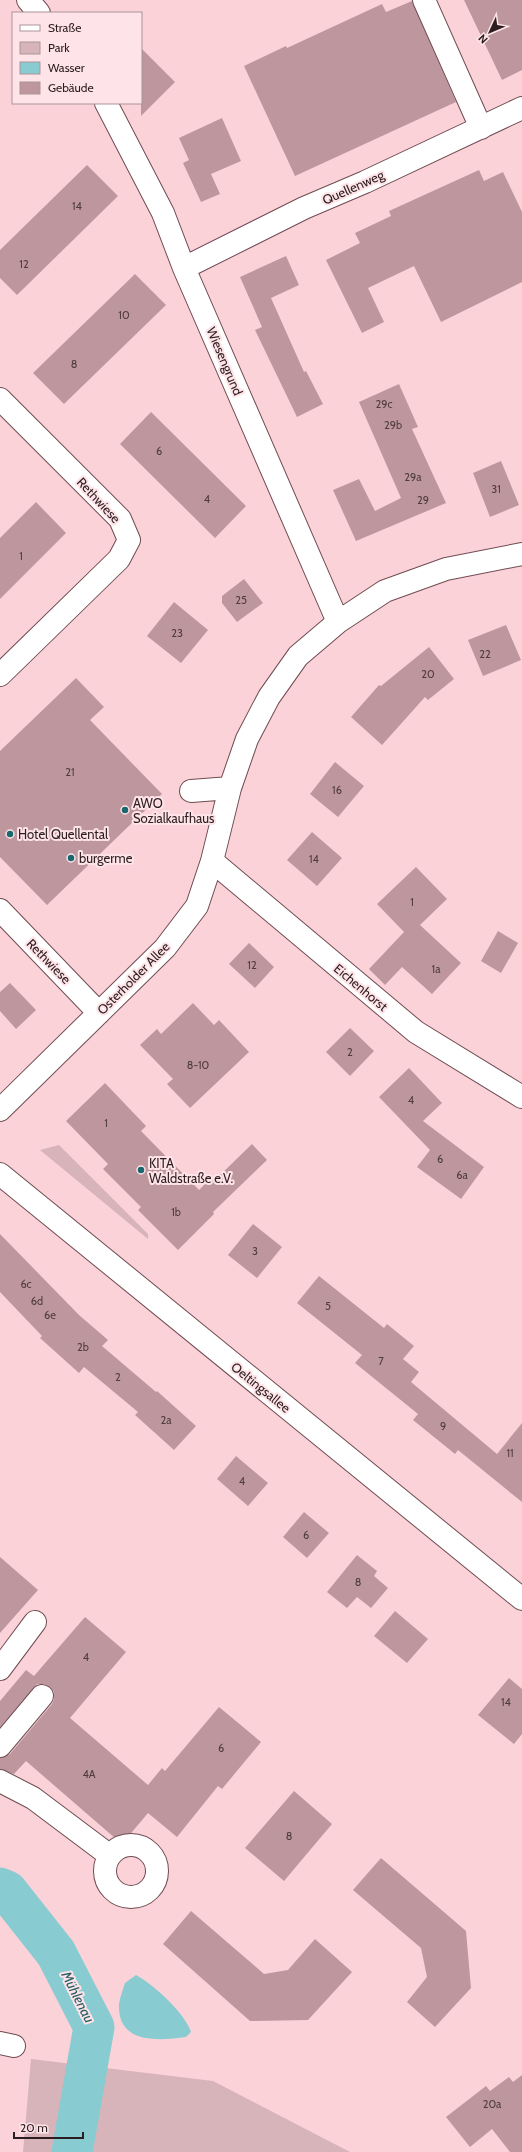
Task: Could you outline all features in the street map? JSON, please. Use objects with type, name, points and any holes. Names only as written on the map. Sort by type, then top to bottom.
[{"type":"street","points":[[28,0],[38,12]]},
{"type":"street","points":[[424,0],[481,128]]},
{"type":"street","name":"Wiesengrund","points":[[107,104],[163,213],[184,268],[338,622]]},
{"type":"street","name":"Quellenweg","points":[[184,268],[304,208],[365,182],[522,108]]},
{"type":"street","name":"Rethwiese","points":[[0,399],[120,519],[129,540],[119,559],[0,676]]},
{"type":"street","name":"Osterholder Allee","points":[[0,1110],[165,948],[197,906],[212,861],[230,788],[247,739],[269,697],[298,656],[338,622],[385,591],[446,570],[522,554]]},
{"type":"street","points":[[191,790],[230,788]]},
{"type":"street","name":"Eichenhorst","points":[[212,861],[416,1032],[522,1097]]},
{"type":"street","name":"Rethwiese","points":[[0,910],[99,1013]]},
{"type":"street","name":"Oeltingsallee","points":[[0,1174],[522,1599]]},
{"type":"street","points":[[0,1669],[35,1622]]},
{"type":"street","points":[[0,1746],[42,1696]]},
{"type":"street","points":[[0,1781],[33,1798],[110,1855]]},
{"type":"green space","points":[[59,1145],[148,1234],[148,1239],[40,1150]]},
{"type":"green space","points":[[31,2059],[213,2081],[350,2152],[23,2152]]},
{"type":"water","points":[[136,1975],[151,1985],[168,2000],[182,2016],[188,2024],[191,2032],[186,2037],[152,2039],[141,2037],[132,2033],[125,2027],[120,2017],[119,2001],[125,1983]]},
{"type":"building","points":[[464,0],[522,0],[522,70],[502,80]]},
{"type":"building","points":[[412,1],[456,102],[295,176],[244,66],[286,46],[287,48],[382,4],[386,12]]},
{"type":"building","points":[[142,49],[175,82],[141,116],[142,104]]},
{"type":"building","points":[[222,118],[241,161],[211,174],[220,194],[201,202],[183,163],[189,160],[179,138]]},
{"type":"building","points":[[87,165],[118,196],[17,295],[0,278],[0,250]]},
{"type":"building","points":[[479,170],[484,181],[503,172],[522,212],[522,282],[441,322],[414,266],[368,288],[384,322],[362,333],[326,260],[360,243],[355,233],[391,216],[389,211]]},
{"type":"building","points":[[286,256],[299,285],[271,298],[304,372],[306,371],[323,404],[297,417],[255,330],[262,327],[240,277]]},
{"type":"building","points":[[135,274],[166,305],[64,404],[33,373]]},
{"type":"building","points":[[399,384],[418,427],[412,429],[446,503],[356,541],[333,490],[359,479],[375,511],[401,498],[359,402]]},
{"type":"building","points":[[151,412],[246,506],[215,538],[120,444]]},
{"type":"building","points":[[501,461],[519,505],[490,517],[473,473]]},
{"type":"building","points":[[36,502],[66,533],[0,599],[0,538]]},
{"type":"building","points":[[244,579],[263,603],[237,622],[222,603],[222,596]]},
{"type":"building","points":[[174,602],[208,630],[181,663],[147,636]]},
{"type":"building","points":[[506,625],[521,660],[483,676],[468,640]]},
{"type":"building","points":[[429,647],[454,679],[428,700],[425,697],[382,745],[351,717],[379,685],[381,686]]},
{"type":"building","points":[[76,678],[104,707],[90,720],[162,794],[47,905],[0,857],[0,751]]},
{"type":"building","points":[[335,762],[364,786],[338,817],[310,794]]},
{"type":"building","points":[[312,832],[342,858],[317,886],[287,860]]},
{"type":"building","points":[[416,867],[447,899],[420,925],[461,963],[432,994],[402,967],[385,985],[369,969],[404,932],[377,904]]},
{"type":"building","points":[[498,931],[518,943],[501,973],[481,961]]},
{"type":"building","points":[[249,943],[274,967],[255,988],[229,964]]},
{"type":"building","points":[[10,983],[36,1010],[16,1029],[0,1011],[0,992]]},
{"type":"building","points":[[193,1003],[214,1025],[219,1020],[249,1052],[190,1108],[167,1084],[173,1079],[140,1045],[157,1029],[161,1034]]},
{"type":"building","points":[[350,1028],[374,1051],[350,1076],[326,1052]]},
{"type":"building","points":[[409,1068],[442,1103],[423,1121],[484,1167],[461,1199],[417,1167],[430,1150],[379,1097]]},
{"type":"building","points":[[105,1083],[146,1126],[141,1131],[199,1190],[212,1177],[215,1180],[252,1144],[267,1160],[213,1212],[214,1214],[178,1250],[138,1210],[141,1207],[103,1169],[108,1164],[66,1121]]},
{"type":"building","points":[[253,1224],[282,1247],[257,1278],[228,1255]]},
{"type":"building","points":[[0,1234],[79,1315],[108,1340],[102,1346],[156,1392],[157,1391],[196,1426],[174,1450],[135,1415],[138,1412],[84,1367],[79,1373],[40,1338],[42,1336],[0,1292]]},
{"type":"building","points":[[319,1276],[384,1328],[387,1324],[414,1346],[403,1359],[419,1372],[411,1382],[497,1454],[522,1423],[522,1502],[458,1450],[455,1454],[413,1420],[418,1414],[355,1363],[362,1355],[297,1303]]},
{"type":"building","points":[[236,1456],[268,1483],[248,1506],[217,1479]]},
{"type":"building","points":[[304,1512],[329,1533],[307,1558],[283,1537]]},
{"type":"building","points":[[357,1555],[377,1571],[374,1576],[388,1588],[371,1608],[357,1597],[347,1608],[327,1592]]},
{"type":"building","points":[[0,1557],[38,1590],[0,1633]]},
{"type":"building","points":[[395,1611],[428,1639],[407,1663],[374,1636]]},
{"type":"building","points":[[85,1617],[126,1652],[70,1718],[148,1785],[162,1768],[165,1771],[219,1707],[261,1742],[222,1789],[218,1786],[177,1837],[148,1813],[127,1838],[116,1839],[26,1761],[14,1774],[0,1769],[0,1758],[10,1754],[52,1704],[54,1692],[45,1684],[37,1684],[0,1727],[0,1701],[26,1670],[34,1676]]},
{"type":"building","points":[[509,1678],[522,1689],[522,1734],[514,1744],[478,1715]]},
{"type":"building","points":[[294,1791],[332,1824],[284,1881],[245,1848]]},
{"type":"building","points":[[381,1858],[466,1931],[471,1988],[435,2027],[407,2002],[427,1977],[421,1948],[353,1890]]},
{"type":"building","points":[[191,1911],[264,1974],[288,1970],[315,1939],[352,1972],[308,2020],[250,2021],[163,1944]]},
{"type":"building","points":[[522,2075],[522,2152],[510,2152],[492,2129],[470,2147],[446,2117],[486,2086],[490,2091],[509,2077],[513,2082]]},
{"type":"waterway","name":"Mühlenau","points":[[0,1888],[7,1891],[56,1953],[94,2027],[72,2152]]},
{"type":"place","name":"AWO Sozialkaufhaus","points":[[125,810]]},
{"type":"place","name":"Hotel Quellental","points":[[10,834]]},
{"type":"place","name":"burgerme","points":[[71,858]]},
{"type":"place","name":"KITA Waldstraße e.V.","points":[[141,1170]]}]
